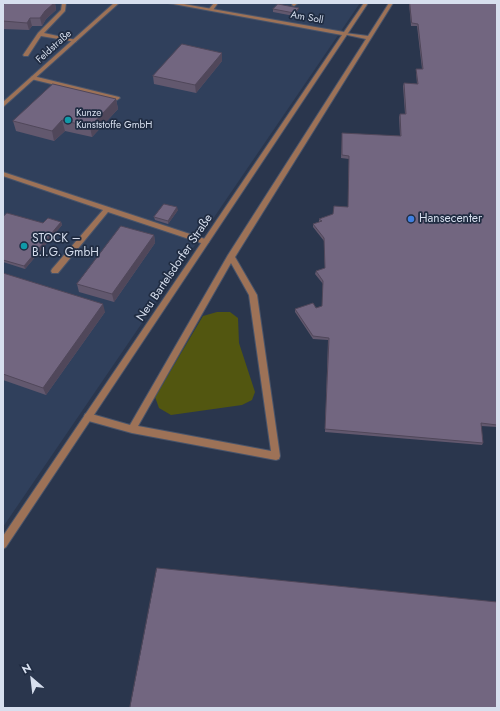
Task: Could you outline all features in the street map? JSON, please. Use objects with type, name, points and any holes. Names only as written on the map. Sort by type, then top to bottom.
[{"type":"street","points":[[26,54],[40,34],[63,10],[64,3]]},
{"type":"street","name":"Feldstraße","points":[[3,105],[117,3]]},
{"type":"street","name":"Am Soll","points":[[170,3],[369,38]]},
{"type":"street","points":[[211,9],[216,3]]},
{"type":"street","name":"Neu Bartelsdorfer Straße","points":[[3,544],[6,534],[88,417],[366,3]]},
{"type":"street","points":[[132,429],[231,257],[391,3]]},
{"type":"street","points":[[40,34],[74,42]]},
{"type":"street","points":[[33,78],[117,98]]},
{"type":"street","points":[[3,174],[206,242]]},
{"type":"street","points":[[55,271],[107,209]]},
{"type":"street","points":[[88,417],[132,429],[276,456],[253,295],[231,257]]},
{"type":"shaded area","points":[[3,3],[360,3],[3,527]]},
{"type":"shaded area","points":[[217,312],[230,312],[238,318],[239,343],[255,392],[252,400],[242,405],[171,415],[159,408],[155,397],[203,316]]},
{"type":"building","points":[[5,3],[54,3],[40,18],[30,18],[27,23],[3,21],[3,6]]},
{"type":"building","name":"Hansecenter","points":[[410,3],[497,3],[497,425],[481,423],[483,443],[325,429],[329,338],[313,336],[295,309],[313,303],[316,308],[322,306],[323,281],[316,271],[325,268],[324,238],[313,224],[322,221],[319,219],[333,214],[334,206],[348,207],[349,156],[342,155],[342,133],[401,136],[400,114],[406,114],[404,83],[418,84],[416,69],[423,69],[418,24],[412,23]]},
{"type":"building","points":[[278,4],[299,8],[294,13],[273,9]]},
{"type":"building","points":[[182,44],[222,53],[195,85],[153,76]]},
{"type":"building","name":"Kunze Kunststoffe GmbH","points":[[53,84],[116,99],[90,127],[62,120],[52,131],[13,121]]},
{"type":"building","points":[[164,204],[177,207],[168,221],[154,217]]},
{"type":"building","name":"STOCK – B.I.G. GmbH","points":[[7,213],[43,223],[48,218],[61,222],[24,266],[3,260],[3,217]]},
{"type":"building","points":[[121,226],[154,235],[112,294],[77,284]]},
{"type":"building","points":[[3,273],[103,304],[43,388],[3,374]]},
{"type":"building","points":[[157,568],[497,602],[497,708],[130,708]]},
{"type":"place","name":"Kunze Kunststoffe GmbH","points":[[68,120]]},
{"type":"place","name":"Hansecenter","points":[[411,219]]},
{"type":"place","name":"STOCK – B.I.G. GmbH","points":[[24,246]]}]
